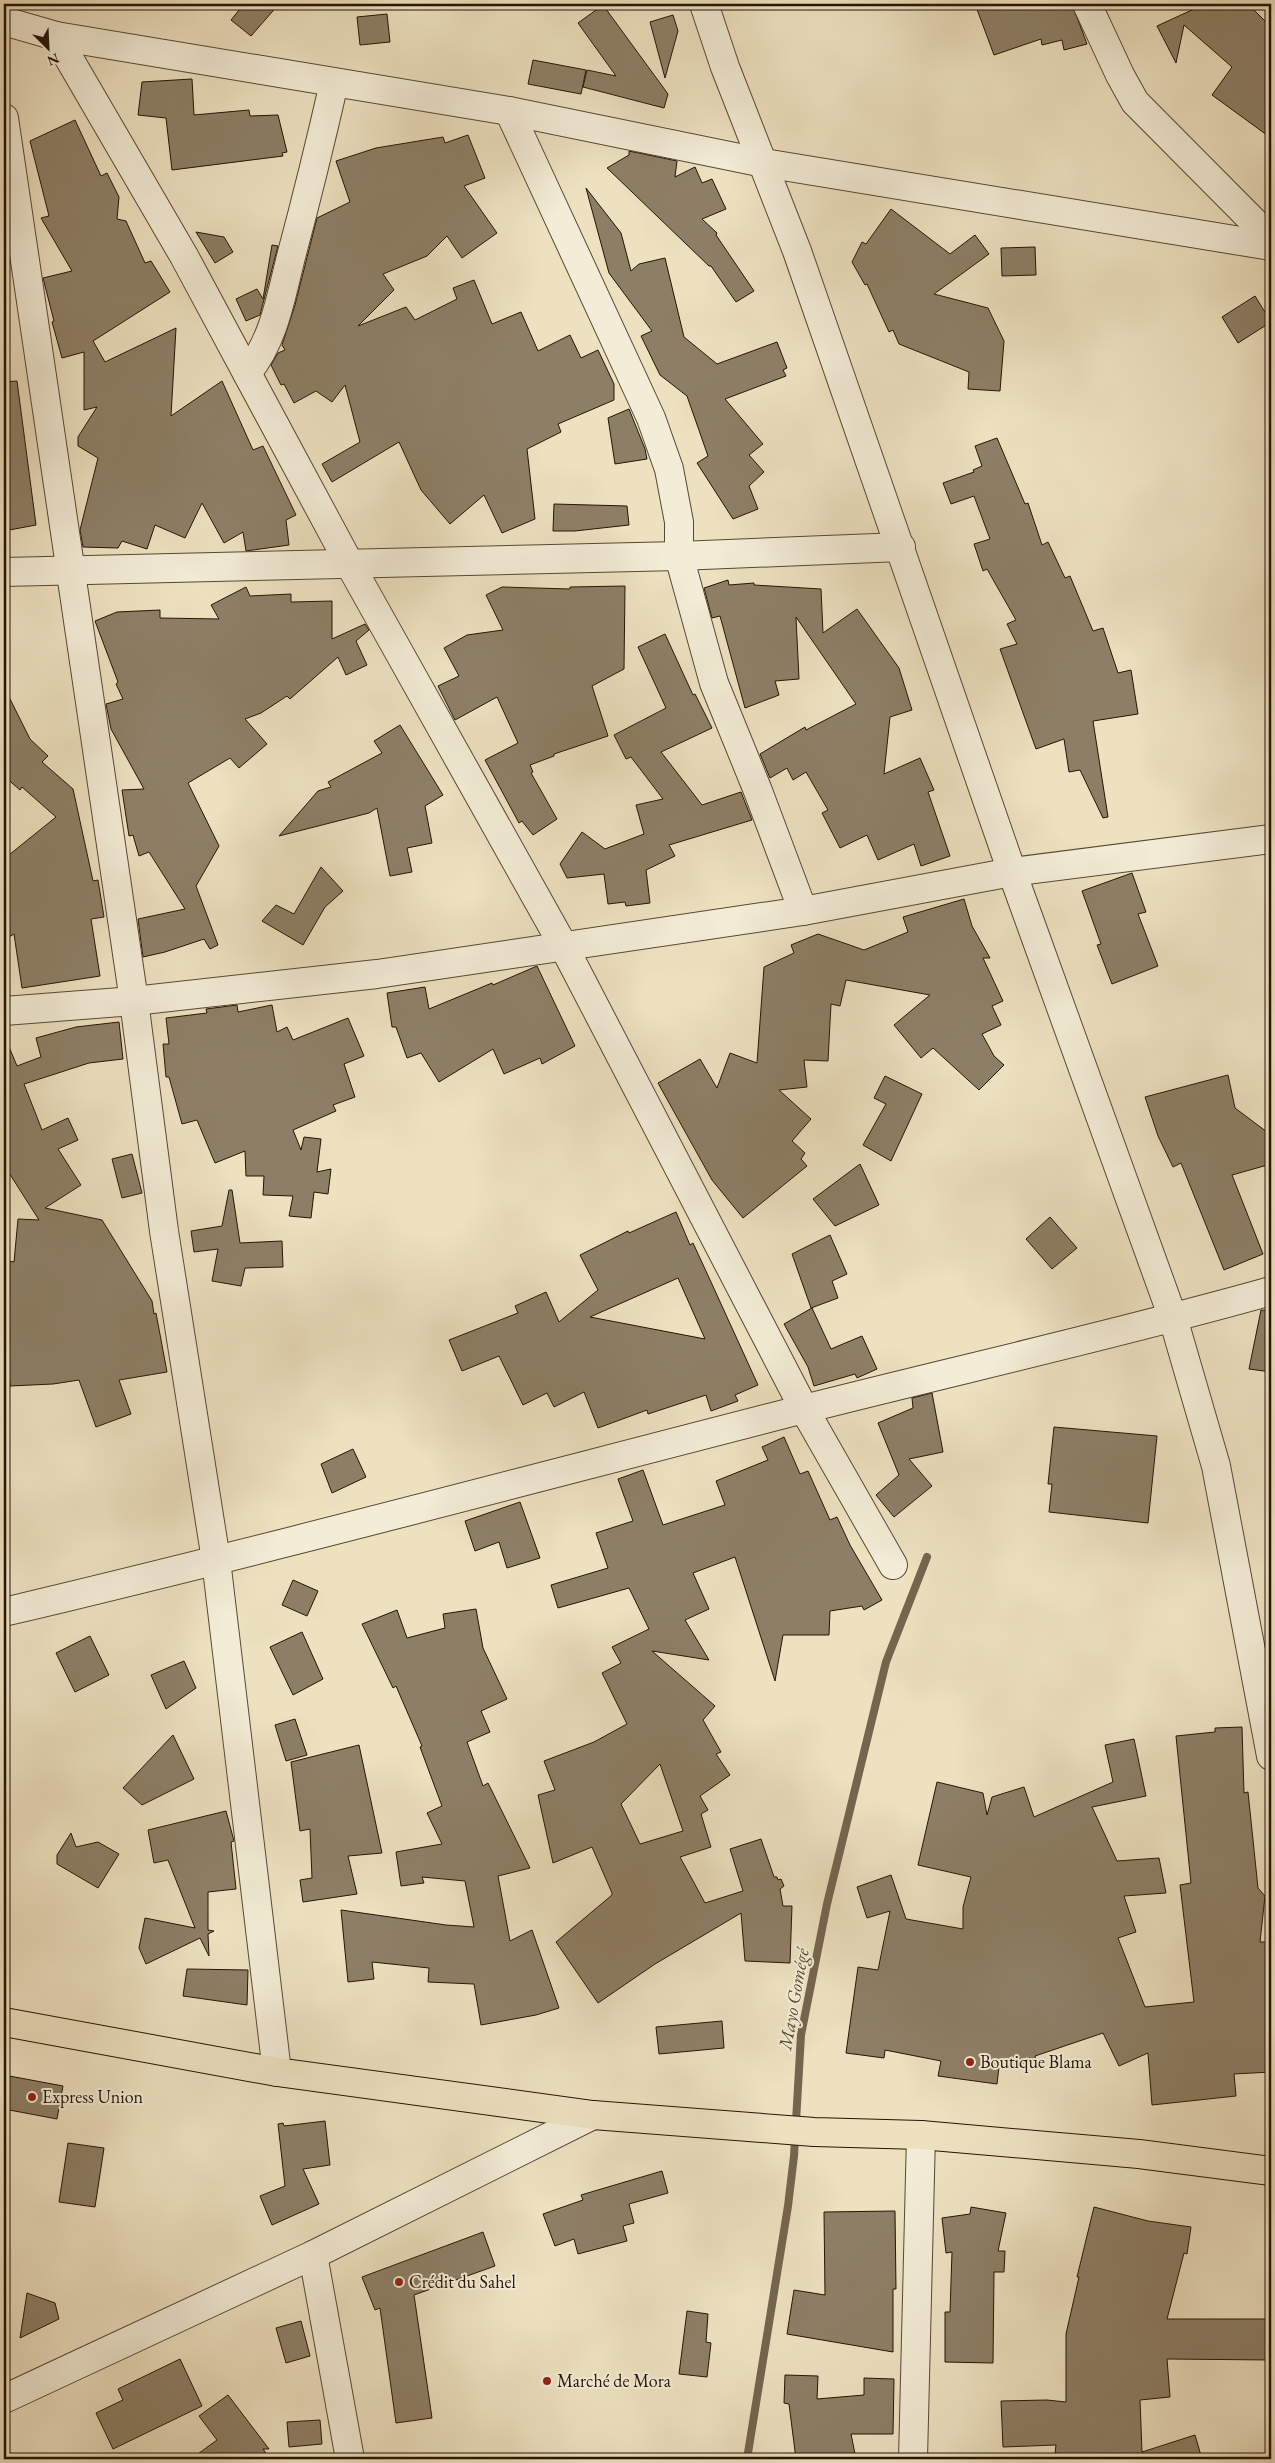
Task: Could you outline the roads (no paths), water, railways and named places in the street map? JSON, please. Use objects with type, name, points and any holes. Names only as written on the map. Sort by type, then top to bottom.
[{"type":"highway","points":[[4,2022],[277,2072],[593,2115],[814,2132],[922,2135],[1139,2154],[1271,2171]]},
{"type":"street","points":[[704,4],[725,67],[764,163],[901,548],[1012,872],[1173,1318],[1216,1466],[1268,1718],[1271,1756]]},
{"type":"street","points":[[1087,4],[1120,75],[1136,102],[1271,239]]},
{"type":"street","points":[[4,21],[56,36],[509,111],[764,163],[1271,246]]},
{"type":"street","points":[[56,36],[184,256],[349,563],[564,947],[804,1409],[892,1565]]},
{"type":"street","points":[[247,373],[260,357],[268,341],[304,211],[334,83]]},
{"type":"street","points":[[509,111],[651,418],[669,469],[679,522],[679,556],[714,683],[758,790],[803,911]]},
{"type":"street","points":[[4,118],[69,571],[134,1000],[164,1232],[216,1560],[277,2072]]},
{"type":"street","points":[[4,572],[679,556],[901,548]]},
{"type":"street","points":[[4,1011],[134,1000],[377,974],[803,911],[1012,872],[1271,839]]},
{"type":"street","points":[[4,1612],[216,1560],[804,1409],[1173,1318],[1271,1291]]},
{"type":"street","points":[[4,2399],[313,2255],[593,2115]]},
{"type":"street","points":[[913,2459],[922,2135]]},
{"type":"street","points":[[313,2255],[350,2459]]},
{"type":"waterway","name":"Mayo Gomégé","points":[[747,2459],[788,2206],[794,2156],[801,2035],[827,1904],[886,1662],[927,1557]]},
{"type":"place","name":"Boutique Blama","points":[[970,2062]]},
{"type":"place","name":"Express Union","points":[[32,2097]]},
{"type":"place","name":"Crédit du Sahel","points":[[399,2282]]},
{"type":"place","name":"Marché de Mora","points":[[547,2381]]}]
